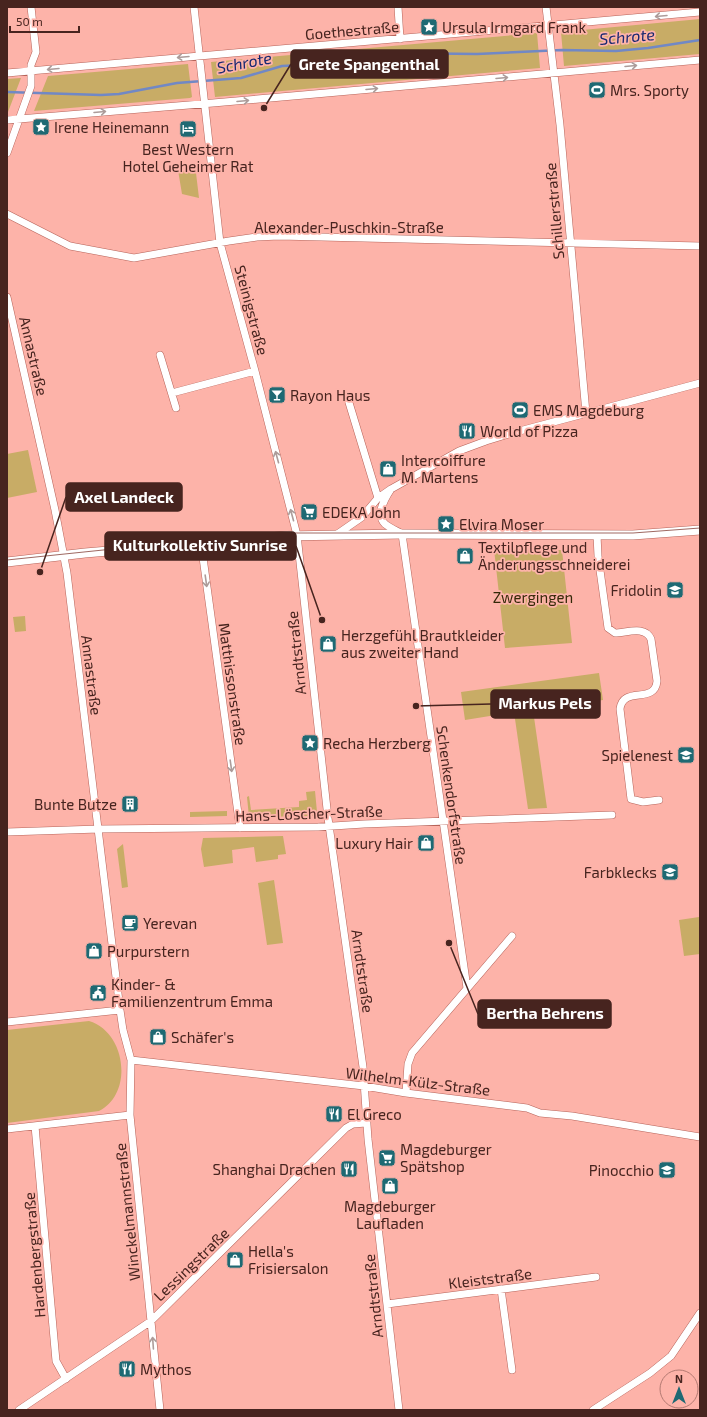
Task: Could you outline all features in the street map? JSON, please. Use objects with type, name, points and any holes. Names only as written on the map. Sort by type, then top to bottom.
[{"type":"street","points":[[7,153],[31,86],[31,65],[36,52],[31,7]]},
{"type":"street","name":"Steinigstraße","points":[[194,7],[220,243],[255,370],[297,535]]},
{"type":"street","points":[[398,7],[400,39]]},
{"type":"street","name":"Schillerstraße","points":[[546,7],[560,125],[586,413]]},
{"type":"street","name":"Goethestraße","points":[[7,73],[700,12]]},
{"type":"street","points":[[7,120],[700,60]]},
{"type":"street","name":"Alexander-Puschkin-Straße","points":[[7,214],[70,246],[127,257],[138,257],[257,237],[286,236],[700,246]]},
{"type":"street","name":"Annastraße","points":[[7,297],[64,555],[120,1010],[123,1030],[131,1060]]},
{"type":"street","points":[[160,355],[176,408]]},
{"type":"street","points":[[172,392],[255,370]]},
{"type":"street","points":[[336,535],[362,517],[378,498],[391,489],[466,449],[504,435],[700,383]]},
{"type":"street","points":[[347,396],[378,498]]},
{"type":"street","points":[[391,489],[384,500],[382,517],[385,524],[402,534]]},
{"type":"street","points":[[7,562],[64,555],[297,535],[633,535],[700,530]]},
{"type":"street","name":"Schenkendorfstraße","points":[[402,534],[467,988]]},
{"type":"street","name":"Arndtstraße","points":[[297,535],[329,827],[362,1060],[366,1123],[399,1410]]},
{"type":"street","points":[[597,535],[598,556],[608,628],[615,634],[640,631],[646,633],[651,639],[657,681],[656,687],[650,693],[626,697],[622,702],[620,709],[631,799],[643,802],[659,800]]},
{"type":"street","name":"Matthissonstraße","points":[[200,543],[240,828]]},
{"type":"street","name":"Hans-Löscher-Straße","points":[[7,832],[98,829],[329,827],[364,824],[612,815]]},
{"type":"street","points":[[406,1093],[410,1055],[512,936]]},
{"type":"street","points":[[7,1022],[120,1010]]},
{"type":"street","name":"Wilhelm-Külz-Straße","points":[[131,1060],[364,1086],[406,1093],[527,1108],[540,1113],[572,1116],[700,1137]]},
{"type":"street","name":"Winckelmannstraße","points":[[131,1060],[130,1115],[160,1410]]},
{"type":"street","points":[[7,1129],[130,1115]]},
{"type":"street","name":"Lessingstraße","points":[[19,1410],[151,1321],[346,1128],[353,1124],[366,1123]]},
{"type":"street","name":"Hardenbergstraße","points":[[35,1126],[56,1361],[66,1379]]},
{"type":"street","name":"Kleiststraße","points":[[387,1304],[596,1277]]},
{"type":"street","points":[[501,1289],[512,1370]]},
{"type":"street","points":[[593,1410],[667,1359],[677,1349],[700,1313]]},
{"type":"green space","points":[[700,19],[700,54],[564,66],[561,32]]},
{"type":"green space","points":[[537,33],[540,68],[215,97],[211,62]]},
{"type":"green space","points":[[188,64],[192,97],[190,98],[34,111],[48,76]]},
{"type":"green space","points":[[21,78],[8,112],[7,113],[7,79]]},
{"type":"green space","points":[[178,170],[196,173],[199,198],[182,194]]},
{"type":"green space","points":[[28,450],[37,492],[7,498],[7,454]]},
{"type":"green space","name":"Zwergingen","points":[[494,549],[562,550],[572,643],[505,648]]},
{"type":"green space","points":[[25,616],[26,631],[15,632],[13,617]]},
{"type":"green space","points":[[599,673],[603,700],[533,710],[547,808],[528,809],[514,712],[465,720],[461,692]]},
{"type":"green space","points":[[315,791],[317,812],[314,816],[249,817],[247,797],[249,796],[251,810],[299,807],[299,801],[307,800],[306,792]]},
{"type":"green space","points":[[227,811],[227,816],[190,817],[190,812]]},
{"type":"green space","points":[[283,836],[286,854],[278,855],[278,859],[256,862],[254,847],[232,850],[233,863],[204,867],[201,849],[203,838]]},
{"type":"green space","points":[[123,844],[128,887],[122,888],[117,849]]},
{"type":"green space","points":[[274,880],[283,943],[267,945],[258,883]]},
{"type":"green space","points":[[699,917],[700,954],[684,956],[679,920]]},
{"type":"green space","points":[[89,1021],[101,1027],[111,1037],[118,1050],[121,1063],[121,1078],[117,1091],[110,1102],[99,1111],[7,1123],[7,1030]]},
{"type":"waterway","name":"Schrote","points":[[7,92],[101,95],[119,94],[177,83],[241,78],[282,66],[325,64],[349,58],[392,53],[477,54],[562,50],[616,51],[700,40]]},
{"type":"tram line","points":[[7,560],[132,547],[295,533],[633,533],[700,528]]},
{"type":"place","name":"Ursula Irmgard Frank","points":[[429,27]]},
{"type":"place","name":"Mrs. Sporty","points":[[597,90]]},
{"type":"place","name":"Grete Spangenthal","points":[[264,108]]},
{"type":"place","name":"Irene Heinemann","points":[[41,127]]},
{"type":"place","name":"Best Western Hotel Geheimer Rat","points":[[188,129]]},
{"type":"place","name":"Rayon Haus","points":[[277,395]]},
{"type":"place","name":"EMS Magdeburg","points":[[520,410]]},
{"type":"place","name":"World of Pizza","points":[[467,431]]},
{"type":"place","name":"Intercoiffure M. Martens","points":[[388,469]]},
{"type":"place","name":"EDEKA John","points":[[309,512]]},
{"type":"place","name":"Elvira Moser","points":[[446,524]]},
{"type":"place","name":"Textilpflege und Änderungsschneiderei","points":[[465,556]]},
{"type":"place","name":"Axel Landeck","points":[[40,572]]},
{"type":"place","name":"Fridolin","points":[[675,590]]},
{"type":"place","name":"Kulturkollektiv Sunrise","points":[[322,620]]},
{"type":"place","name":"Herzgefühl Brautkleider aus zweiter Hand","points":[[328,644]]},
{"type":"place","name":"Markus Pels","points":[[416,706]]},
{"type":"place","name":"Recha Herzberg","points":[[310,743]]},
{"type":"place","name":"Spielenest","points":[[686,755]]},
{"type":"place","name":"Bunte Butze","points":[[130,804]]},
{"type":"place","name":"Luxury Hair","points":[[426,843]]},
{"type":"place","name":"Farbklecks","points":[[670,872]]},
{"type":"place","name":"Yerevan","points":[[130,923]]},
{"type":"place","name":"Bertha Behrens","points":[[449,943]]},
{"type":"place","name":"Purpurstern","points":[[94,951]]},
{"type":"place","name":"Kinder- & Familienzentrum Emma","points":[[98,993]]},
{"type":"place","name":"Schäfer's","points":[[158,1037]]},
{"type":"place","name":"El Greco","points":[[334,1114]]},
{"type":"place","name":"Magdeburger Spätshop","points":[[387,1158]]},
{"type":"place","name":"Shanghai Drachen","points":[[349,1169]]},
{"type":"place","name":"Pinocchio","points":[[667,1170]]},
{"type":"place","name":"Magdeburger Laufladen","points":[[390,1186]]},
{"type":"place","name":"Hella's Frisiersalon","points":[[235,1260]]},
{"type":"place","name":"Mythos","points":[[127,1369]]}]
